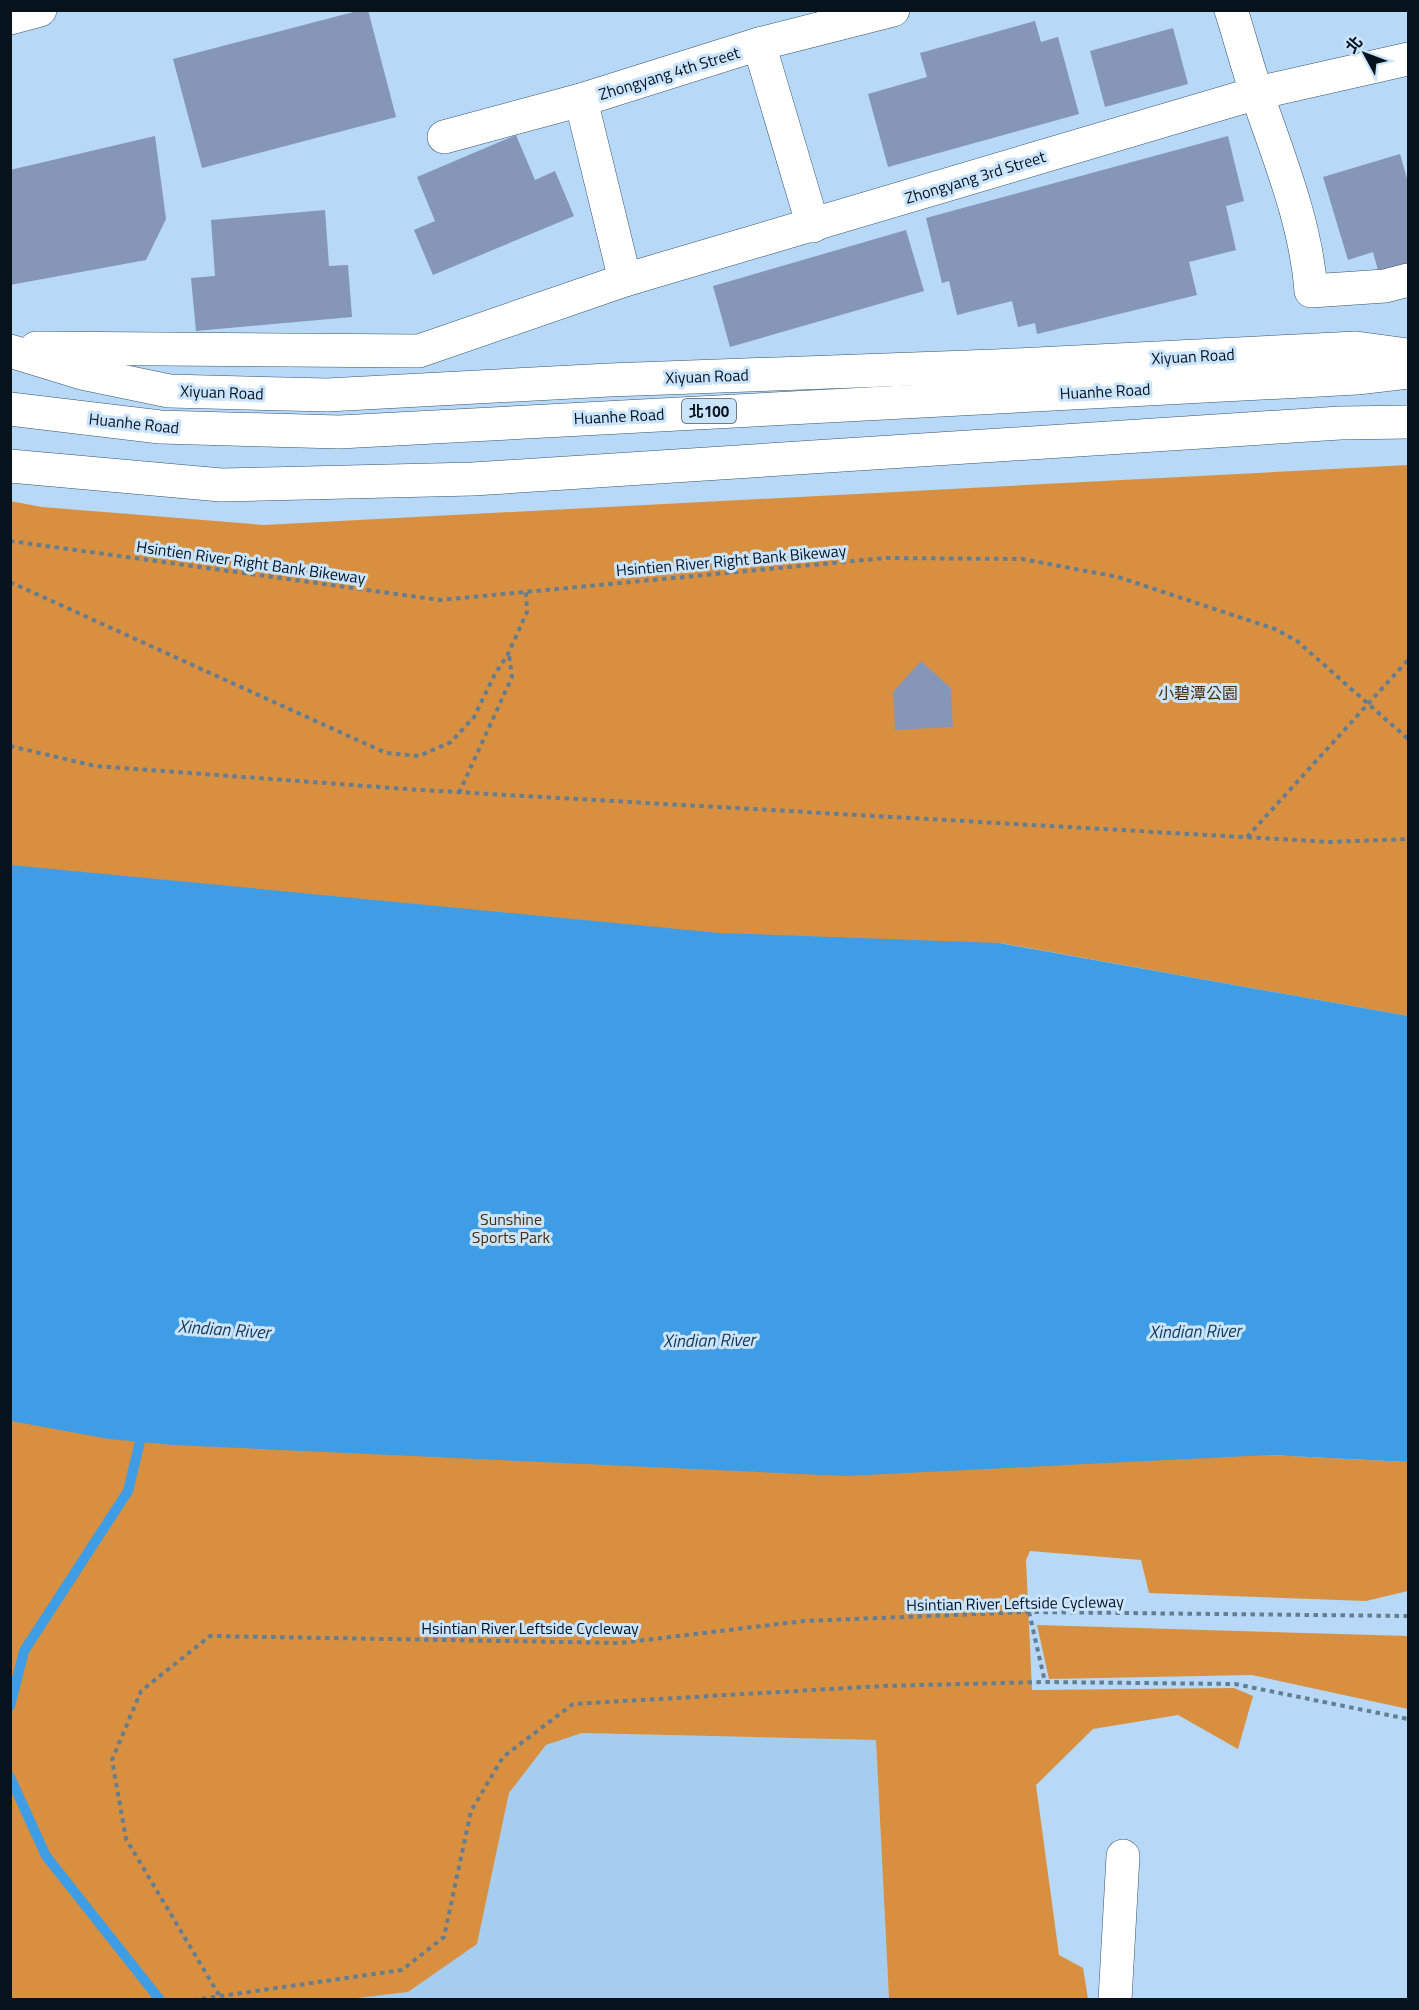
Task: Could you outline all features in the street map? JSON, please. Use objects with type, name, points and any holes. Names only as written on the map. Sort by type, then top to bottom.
[{"type":"main road","points":[[10,18],[40,10]]},
{"type":"main road","name":"Zhongyang 4th Street","points":[[444,137],[581,100],[759,44],[893,10]]},
{"type":"main road","points":[[1231,10],[1257,93],[1283,162],[1309,266],[1311,291],[1385,286],[1408,280]]},
{"type":"main road","points":[[759,44],[813,226]]},
{"type":"main road","name":"Zhongyang 3rd Street","points":[[10,350],[419,351],[626,280],[1257,93],[1408,58]]},
{"type":"main road","points":[[581,100],[607,195],[626,280]]},
{"type":"main road","name":"Xiyuan Road","points":[[10,350],[82,373],[170,390],[327,395],[609,380],[995,366],[1356,348],[1408,355]]},
{"type":"main road","name":"Huanhe Road","points":[[10,409],[160,428],[339,432],[1357,378],[1408,372]]},
{"type":"main road","points":[[10,466],[221,485],[472,479],[1293,426],[1408,422]]},
{"type":"main road","points":[[1116,2000],[1123,1856]]},
{"type":"path","name":"Hsintien River Right Bank Bikeway","points":[[10,541],[440,600],[886,558],[1022,559],[1118,577],[1176,594],[1275,629],[1297,641],[1408,739]]},
{"type":"path","points":[[10,582],[386,753],[419,756],[451,742],[474,717],[495,674],[508,654],[526,612],[526,592]]},
{"type":"path","points":[[459,793],[512,677],[508,654]]},
{"type":"path","points":[[1247,837],[1408,660]]},
{"type":"path","points":[[10,746],[95,766],[459,793],[1330,842],[1408,838]]},
{"type":"path","points":[[1029,1612],[1045,1682]]},
{"type":"path","name":"Hsintian River Leftside Cycleway","points":[[219,1995],[126,1839],[112,1760],[141,1691],[210,1636],[620,1643],[804,1621],[1029,1612],[1408,1616]]},
{"type":"path","points":[[192,2000],[402,1970],[444,1937],[471,1811],[503,1757],[573,1704],[882,1686],[1045,1682],[1235,1684],[1408,1719]]},
{"type":"shaded area","points":[[582,1733],[876,1740],[889,1999],[341,2000],[408,1992],[477,1944],[509,1793],[546,1745]]},
{"type":"green space","name":"Sunshine Sports Park","points":[[1408,465],[1408,1016],[1000,943],[1269,1455],[1408,1462],[1408,1591],[1366,1601],[1149,1593],[1141,1560],[1030,1551],[1026,1560],[1032,1690],[1234,1688],[1253,1696],[1238,1749],[1178,1715],[1093,1729],[1036,1785],[1059,1955],[1083,1968],[1088,1999],[889,1999],[876,1740],[582,1733],[546,1745],[509,1793],[477,1944],[408,1992],[341,2000],[11,1999],[10,501],[42,507],[264,525]]},
{"type":"green space","points":[[1037,1625],[1408,1636],[1408,1709],[1252,1675],[1049,1679]]},
{"type":"water","name":"Xindian River","points":[[10,865],[719,933],[999,943],[1408,1016],[1408,1462],[1269,1455],[845,1476],[173,1445],[109,1439],[11,1421]]},
{"type":"building","points":[[368,10],[396,117],[202,168],[173,59]]},
{"type":"building","points":[[1035,21],[1041,42],[1058,37],[1079,114],[888,167],[868,94],[927,77],[920,53]]},
{"type":"building","points":[[1173,28],[1188,84],[1105,107],[1090,51]]},
{"type":"building","points":[[516,135],[535,180],[555,171],[574,216],[433,275],[414,230],[435,221],[417,177]]},
{"type":"building","points":[[155,136],[166,219],[146,260],[10,285],[10,170]]},
{"type":"building","points":[[1228,136],[1244,201],[1226,206],[1236,250],[1189,262],[1197,295],[1037,334],[1035,323],[1018,327],[1012,301],[957,315],[949,281],[942,283],[926,218]]},
{"type":"building","points":[[1400,154],[1408,182],[1408,269],[1380,278],[1373,252],[1348,260],[1323,177]]},
{"type":"building","points":[[325,210],[329,266],[348,265],[352,317],[196,331],[191,278],[215,276],[211,220]]},
{"type":"building","points":[[906,230],[924,291],[730,347],[713,286]]},
{"type":"building","points":[[921,661],[951,688],[953,727],[895,730],[893,692]]},
{"type":"waterway","points":[[10,1706],[24,1651],[128,1491],[143,1429]]},
{"type":"waterway","points":[[10,1777],[46,1856],[160,2000]]},
{"type":"park label","name":"小碧潭公園","points":[[1198,693]]}]
